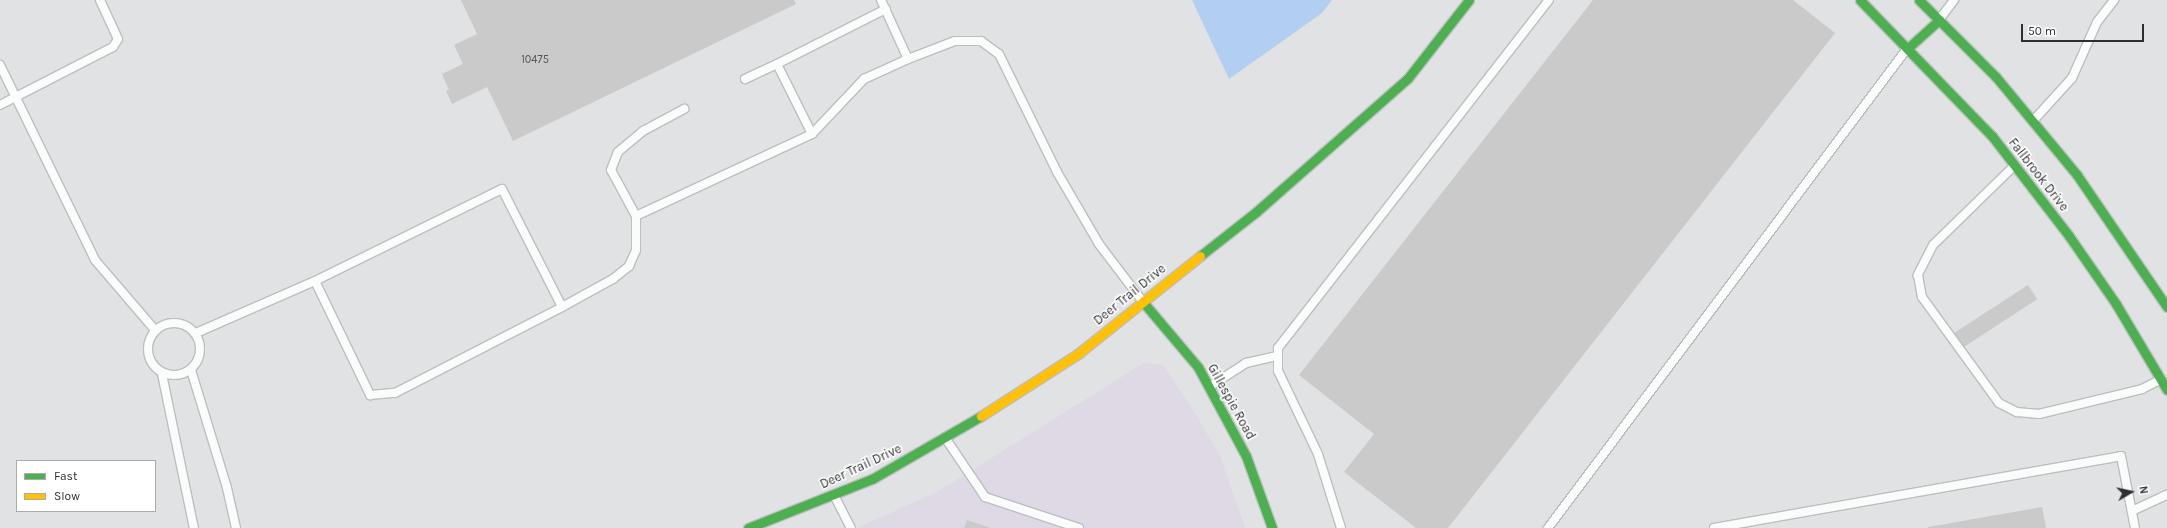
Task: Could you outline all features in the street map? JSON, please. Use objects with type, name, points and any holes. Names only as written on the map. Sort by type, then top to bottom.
[{"type":"street","name":"Deer Trail Drive","points":[[748,528],[872,479],[945,439],[1079,353],[1256,212],[1408,78],[1469,0]]},
{"type":"street","name":"Fallbrook Drive","points":[[1860,0],[1992,136],[2069,236],[2116,304],[2164,378],[2167,390]]},
{"type":"street","points":[[1919,0],[1996,77],[2077,175],[2151,280],[2167,308]]},
{"type":"street","points":[[1908,48],[1939,20]]},
{"type":"street","name":"Gillespie Road","points":[[1143,302],[1198,367],[1246,456],[1272,528]]},
{"type":"lane","points":[[0,105],[114,47],[118,39],[100,0]]},
{"type":"lane","points":[[881,0],[908,59]]},
{"type":"lane","points":[[1340,528],[1318,454],[1278,371],[1276,356],[1278,348],[1549,0]]},
{"type":"lane","points":[[1939,20],[1954,0]]},
{"type":"lane","points":[[2032,121],[2072,78],[2097,22],[2114,0]]},
{"type":"lane","points":[[745,79],[886,9]]},
{"type":"lane","points":[[636,216],[812,134],[864,79],[908,59],[955,41],[981,41],[999,54],[1065,185],[1099,244],[1143,302]]},
{"type":"lane","points":[[1548,528],[1908,48]]},
{"type":"lane","points":[[777,64],[812,134]]},
{"type":"lane","points":[[0,65],[95,260],[155,330]]},
{"type":"lane","points":[[315,281],[370,395],[395,393],[562,307],[613,279],[629,266],[636,250],[636,216],[611,170],[618,152],[643,131],[684,109]]},
{"type":"lane","points":[[2014,165],[1933,245],[1918,275],[1922,297],[1999,403],[2017,412],[2039,414],[2142,389],[2164,378]]},
{"type":"lane","points":[[196,333],[315,281],[502,189],[562,307]]},
{"type":"lane","points":[[194,528],[162,374],[154,365],[149,352],[148,340],[155,330],[166,324],[183,324],[196,333]]},
{"type":"lane","points":[[196,333],[198,355],[191,370],[227,488],[236,528]]},
{"type":"lane","points":[[1208,387],[1246,363],[1276,356]]},
{"type":"lane","points":[[162,374],[175,375],[191,370]]},
{"type":"lane","points":[[945,439],[985,496],[1079,528]]},
{"type":"lane","points":[[1714,528],[2121,456],[2135,528]]},
{"type":"lane","points":[[833,494],[851,528]]},
{"type":"lane","points":[[2132,511],[2167,495]]},
{"type":"shaded area","points":[[1144,363],[1163,365],[1198,418],[1220,456],[1245,528],[857,528],[937,492]]},
{"type":"water","points":[[1192,0],[1332,0],[1322,13],[1229,79]]},
{"type":"building","points":[[461,0],[794,0],[796,4],[513,141],[487,87],[452,104],[446,91],[449,90],[442,74],[463,64],[454,45],[477,34]]},
{"type":"building","points":[[1593,0],[1793,0],[1835,33],[1448,528],[1416,528],[1344,472],[1374,434],[1299,375]]},
{"type":"building","points":[[2028,285],[2037,299],[1963,348],[1953,333]]},
{"type":"building","points":[[2042,507],[2046,528],[1928,528],[1928,527]]},
{"type":"building","points":[[967,520],[991,528],[964,528]]},
{"type":"traffic: fast","points":[[1200,256],[1256,212],[1408,78],[1469,0]]},
{"type":"traffic: fast","points":[[1860,0],[1992,136],[2069,236],[2116,304],[2167,390]]},
{"type":"traffic: fast","points":[[1919,0],[1996,77],[2077,175],[2167,307]]},
{"type":"traffic: fast","points":[[1908,48],[1939,20]]},
{"type":"traffic: fast","points":[[1143,302],[1198,367],[1246,456],[1272,528]]},
{"type":"traffic: fast","points":[[748,528],[872,479],[981,416]]},
{"type":"traffic: slow","points":[[981,416],[1079,353],[1200,256]]}]
